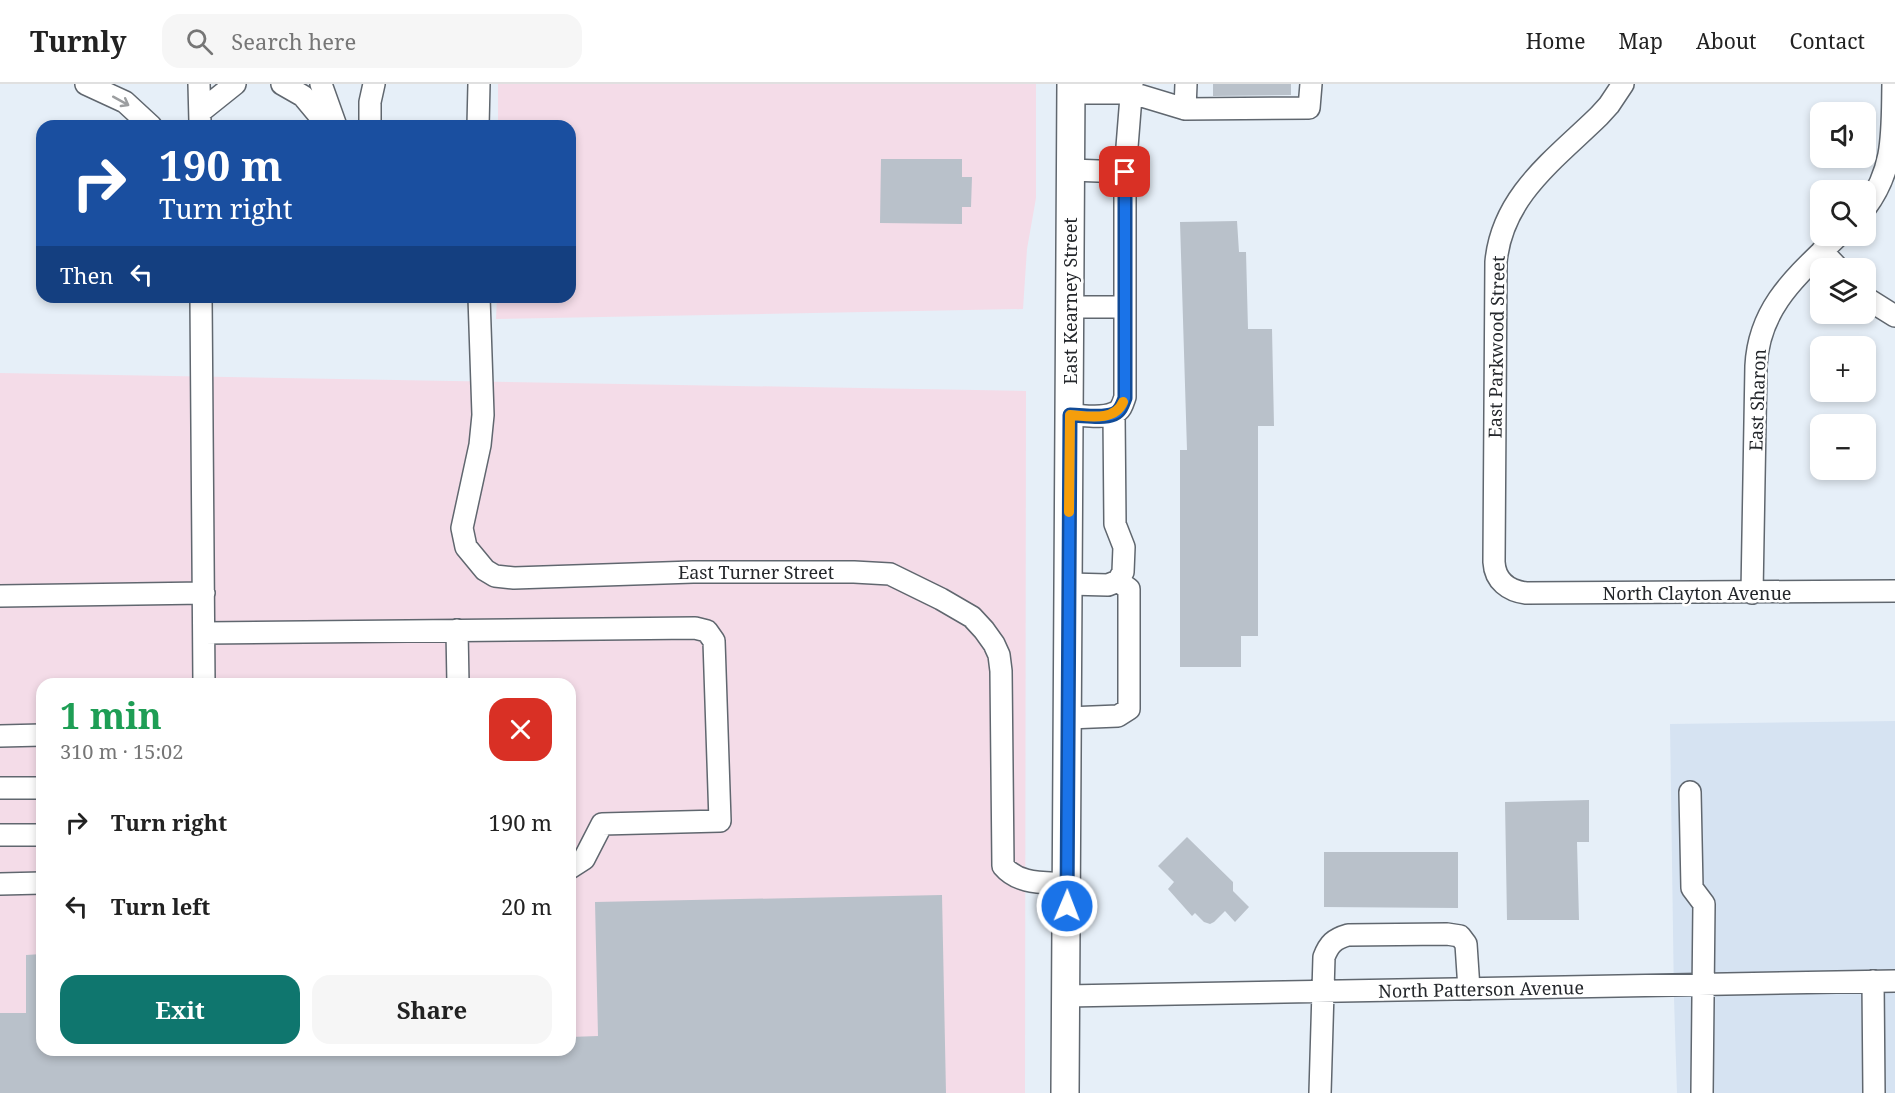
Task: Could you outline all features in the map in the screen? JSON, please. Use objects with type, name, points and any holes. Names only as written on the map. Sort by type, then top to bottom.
[{"type":"main road","name":"East Kearney Street","points":[[1065,1093],[1071,88]]},
{"type":"street","points":[[86,84],[124,102],[144,120]]},
{"type":"street","points":[[200,84],[200,119]]},
{"type":"street","points":[[200,119],[235,84]]},
{"type":"street","points":[[282,84],[303,96],[323,120]]},
{"type":"street","points":[[321,84],[334,120]]},
{"type":"street","points":[[370,120],[370,102],[374,84]]},
{"type":"street","points":[[478,120],[479,84]]},
{"type":"street","points":[[1185,109],[1186,84]]},
{"type":"street","points":[[1071,88],[1132,89],[1185,109],[1309,108],[1311,84]]},
{"type":"street","name":"East Parkwood Street","points":[[1502,582],[1496,573],[1494,562],[1496,262],[1499,242],[1512,209],[1524,191],[1599,116],[1623,84]]},
{"type":"street","points":[[1876,193],[1890,162],[1893,84]]},
{"type":"street","points":[[1070,415],[1114,414],[1120,409],[1125,398],[1125,172],[1132,89]]},
{"type":"street","points":[[1071,170],[1125,172]]},
{"type":"street","name":"East Sharon","points":[[1752,593],[1755,366],[1759,341],[1768,315],[1779,297],[1827,246]]},
{"type":"street","points":[[1822,251],[1829,258]]},
{"type":"street","points":[[201,303],[204,678]]},
{"type":"street","name":"East Turner Street","points":[[479,303],[483,415],[480,445],[462,528],[466,547],[485,570],[495,576],[514,578],[693,572],[890,574],[942,599],[972,617],[984,630],[999,655],[1003,866],[1010,874],[1022,880],[1068,884]]},
{"type":"street","points":[[1876,304],[1895,316]]},
{"type":"street","points":[[1070,307],[1125,307]]},
{"type":"street","points":[[1069,584],[1108,585],[1118,581],[1124,572],[1124,547],[1115,524],[1114,414]]},
{"type":"street","points":[[1068,718],[1118,716],[1129,709],[1129,589],[1118,581]]},
{"type":"street","name":"North Clayton Avenue","points":[[1502,582],[1510,589],[1526,593],[1895,591]]},
{"type":"street","points":[[0,596],[204,593]]},
{"type":"street","points":[[204,633],[695,628],[707,631],[714,641],[720,821],[602,824],[584,859],[576,864]]},
{"type":"street","points":[[457,630],[458,678]]},
{"type":"street","points":[[0,736],[36,735]]},
{"type":"street","points":[[0,788],[36,788]]},
{"type":"street","points":[[1690,792],[1692,888],[1704,904],[1702,1093]]},
{"type":"street","points":[[0,836],[36,834]]},
{"type":"street","points":[[0,884],[36,883]]},
{"type":"street","points":[[1320,1093],[1324,957],[1329,945],[1337,938],[1370,935],[1447,934],[1460,936],[1466,944],[1469,989]]},
{"type":"street","points":[[1873,981],[1874,1093]]},
{"type":"street","name":"North Patterson Avenue","points":[[1066,996],[1895,981]]},
{"type":"shaded area","points":[[498,84],[1036,84],[1036,198],[1027,249],[1023,309],[496,319],[497,303],[576,303],[576,120],[498,120]]},
{"type":"shaded area","points":[[0,373],[1026,391],[1025,1093],[0,1093]]},
{"type":"shaded area","points":[[1895,721],[1895,1093],[1677,1093],[1670,724]]},
{"type":"building","points":[[1213,84],[1291,84],[1291,95],[1213,96]]},
{"type":"building","points":[[881,159],[962,159],[962,177],[972,177],[971,207],[962,207],[962,224],[880,223]]},
{"type":"building","points":[[1237,221],[1239,252],[1246,252],[1248,329],[1272,329],[1274,426],[1258,426],[1258,636],[1241,636],[1241,667],[1180,667],[1180,450],[1187,450],[1180,222]]},
{"type":"building","points":[[1589,800],[1589,842],[1577,842],[1579,920],[1507,920],[1505,802]]},
{"type":"building","points":[[1187,837],[1233,882],[1233,891],[1249,907],[1235,922],[1225,911],[1214,922],[1210,924],[1204,922],[1195,913],[1192,916],[1168,889],[1174,882],[1158,866]]},
{"type":"building","points":[[1324,852],[1458,852],[1458,908],[1324,907]]},
{"type":"building","points":[[942,895],[946,1093],[0,1093],[0,1013],[26,1013],[26,955],[36,954],[36,1056],[576,1056],[576,1037],[598,1036],[595,902]]},
{"type":"slow traffic","points":[[1069,512],[1070,415],[1114,414],[1123,402]]},
{"type":"route","points":[[1067,906],[1070,415],[1114,414],[1120,409],[1125,398],[1125,172]]}]
